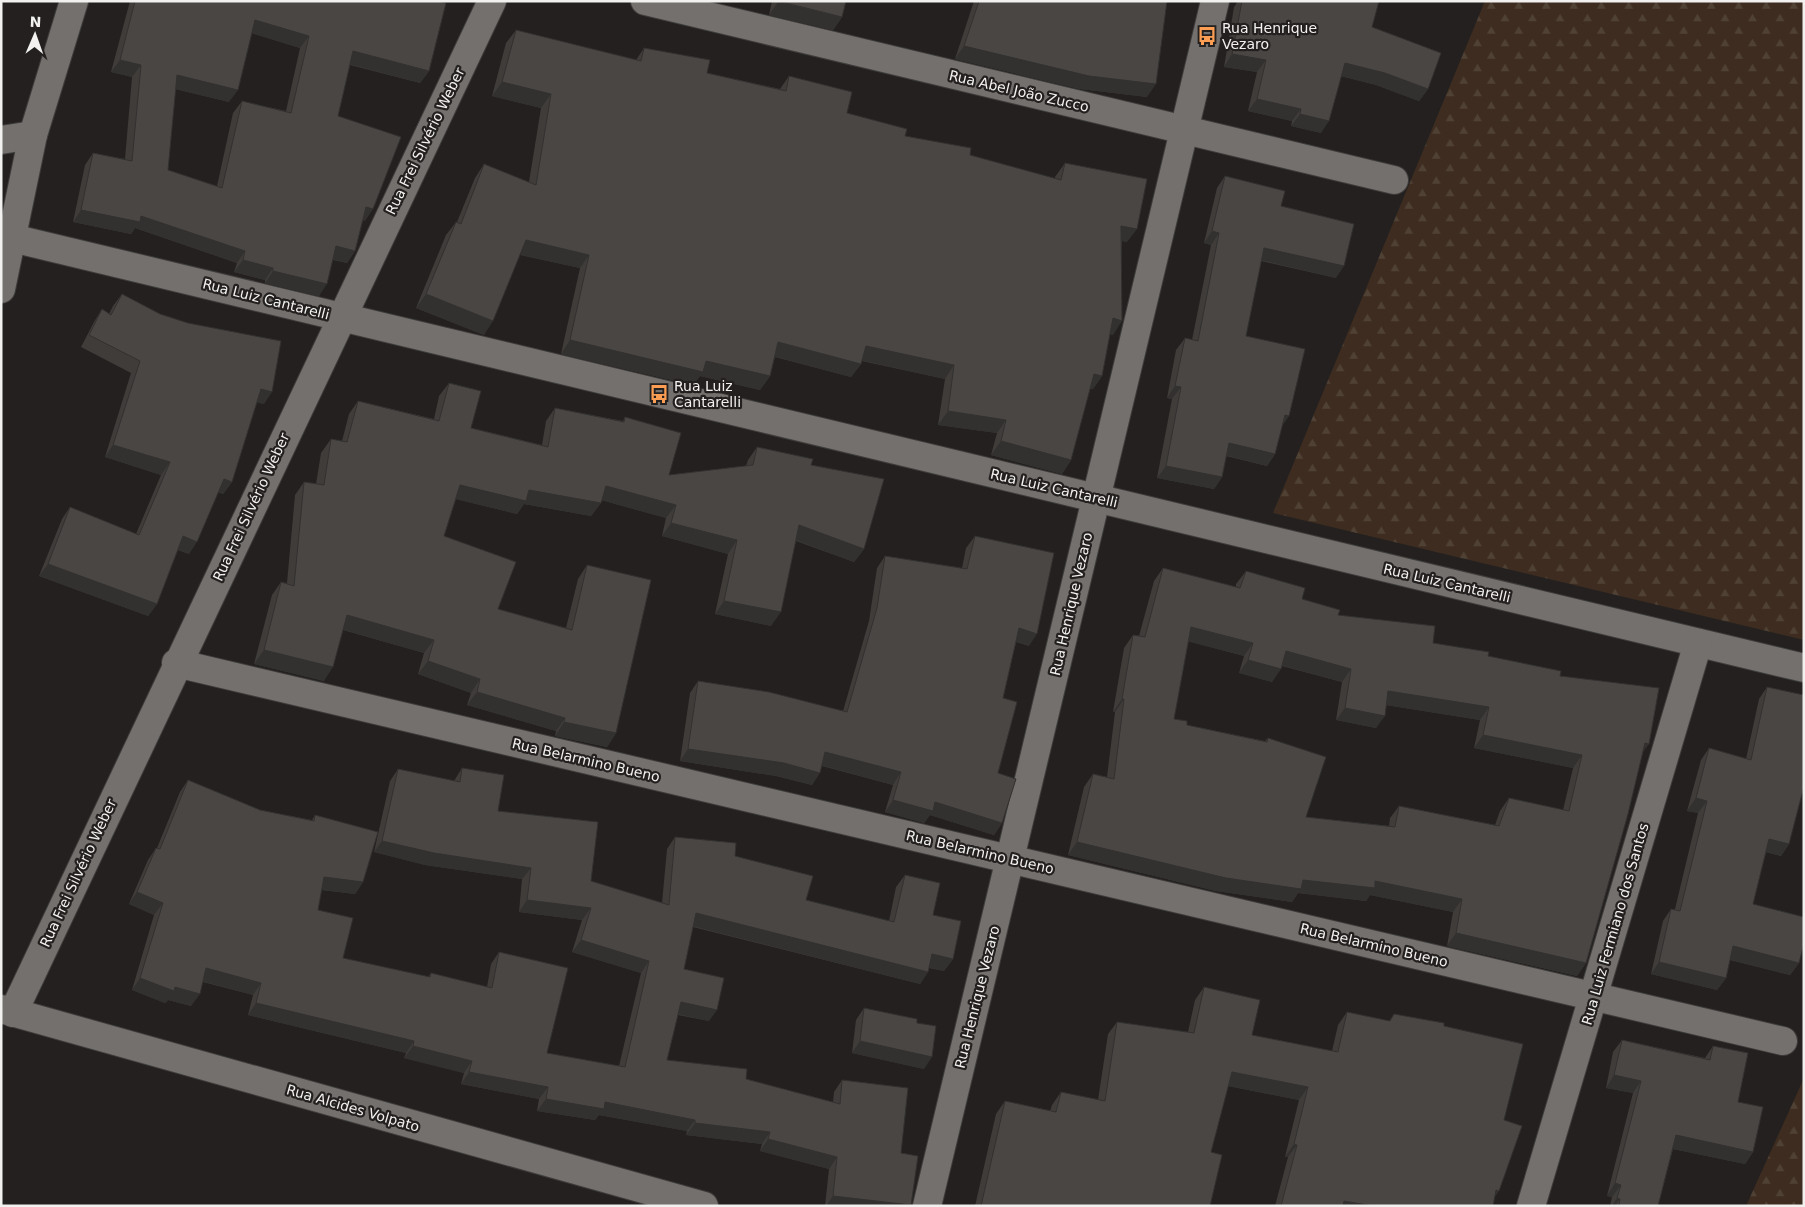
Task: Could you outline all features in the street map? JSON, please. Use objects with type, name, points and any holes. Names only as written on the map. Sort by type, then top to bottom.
[{"type":"street","points":[[1,289],[33,135],[74,1]]},
{"type":"street","name":"Rua Frei Silvério Weber","points":[[7,1011],[176,663],[492,1]]},
{"type":"street","name":"Rua Abel João Zucco","points":[[645,1],[1394,180]]},
{"type":"street","name":"Rua Henrique Vezaro","points":[[927,1206],[1215,1]]},
{"type":"street","points":[[1,140],[33,135]]},
{"type":"street","name":"Rua Luiz Cantarelli","points":[[12,238],[1804,668]]},
{"type":"street","name":"Rua Luiz Fermiano dos Santos","points":[[1531,1206],[1698,643]]},
{"type":"street","name":"Rua Belarmino Bueno","points":[[176,663],[1784,1041]]},
{"type":"street","name":"Rua Alcides Volpato","points":[[7,1011],[704,1206]]},
{"type":"green space","points":[[1485,1],[1804,1],[1804,640],[1273,513]]},
{"type":"green space","points":[[1804,1078],[1804,1206],[1746,1206]]},
{"type":"building","points":[[135,1],[438,1],[446,3],[429,71],[353,51],[338,116],[401,137],[373,209],[366,207],[355,251],[336,246],[327,284],[273,271],[273,268],[243,260],[245,251],[141,216],[140,222],[81,210],[93,153],[132,161],[141,65],[120,60]],"holes":[[[255,20],[309,36],[291,113],[242,101],[222,188],[168,170],[177,75],[238,90]]]},
{"type":"building","points":[[778,1],[846,1],[842,17]]},
{"type":"building","points":[[979,1],[1167,1],[1156,84],[1089,76],[964,46]]},
{"type":"building","points":[[1242,1],[1379,1],[1372,27],[1441,53],[1428,89],[1385,73],[1345,63],[1329,121],[1300,114],[1301,109],[1257,99],[1266,60],[1232,54]]},
{"type":"building","points":[[516,30],[641,61],[644,48],[710,60],[707,73],[786,91],[789,76],[852,92],[847,113],[907,129],[905,136],[971,148],[970,155],[1061,180],[1065,163],[1147,179],[1137,229],[1121,226],[1122,321],[1113,318],[1102,376],[1094,374],[1071,460],[1001,441],[1006,420],[948,411],[954,365],[866,346],[861,364],[778,342],[770,376],[706,361],[703,372],[570,340],[589,255],[526,240],[493,321],[426,294],[456,222],[461,224],[484,164],[536,185],[551,94],[502,82]]},
{"type":"building","points":[[1225,176],[1285,191],[1281,206],[1354,224],[1344,266],[1264,248],[1246,336],[1305,349],[1289,416],[1285,415],[1275,454],[1229,443],[1222,477],[1166,466],[1181,387],[1175,386],[1185,338],[1198,341],[1219,233],[1212,231]]},
{"type":"building","points":[[122,294],[160,314],[188,323],[281,341],[272,392],[261,389],[232,482],[224,479],[197,542],[183,536],[157,604],[48,564],[70,507],[139,535],[170,462],[113,445],[140,361],[89,335],[102,309],[111,315]]},
{"type":"building","points":[[449,383],[481,391],[471,428],[548,447],[555,408],[624,422],[625,417],[681,433],[669,475],[753,465],[757,447],[813,459],[811,465],[884,479],[864,549],[799,525],[781,612],[724,601],[737,540],[671,523],[676,505],[606,486],[601,503],[529,490],[526,501],[460,485],[444,536],[516,562],[498,609],[572,630],[587,565],[651,580],[616,733],[564,722],[565,718],[477,692],[480,679],[428,661],[434,640],[347,615],[333,667],[264,650],[281,582],[294,586],[304,482],[324,485],[331,439],[347,442],[358,401],[439,421]]},
{"type":"building","points":[[975,536],[1054,553],[1037,634],[1019,628],[1003,698],[1017,702],[998,773],[1016,779],[1002,823],[935,802],[933,811],[893,800],[901,772],[825,752],[820,773],[784,763],[688,749],[698,681],[769,692],[847,712],[877,608],[885,556],[967,569]]},
{"type":"building","points":[[1163,568],[1240,588],[1246,571],[1305,588],[1302,599],[1340,610],[1338,615],[1435,626],[1433,643],[1489,652],[1488,656],[1561,671],[1560,676],[1659,688],[1649,744],[1645,743],[1628,814],[1586,963],[1456,933],[1462,899],[1375,881],[1375,888],[1303,880],[1301,889],[1226,878],[1077,842],[1093,774],[1114,779],[1124,699],[1122,699],[1133,635],[1145,637]],"holes":[[[1191,627],[1253,643],[1248,660],[1281,669],[1286,651],[1351,669],[1345,708],[1385,716],[1388,691],[1489,707],[1483,735],[1582,755],[1569,811],[1509,798],[1499,826],[1399,806],[1395,827],[1306,817],[1326,757],[1268,738],[1267,742],[1187,725],[1187,721],[1174,719]]]},
{"type":"building","points":[[1767,687],[1804,695],[1804,786],[1789,844],[1769,839],[1753,904],[1804,917],[1804,943],[1799,963],[1733,946],[1726,978],[1659,962],[1671,909],[1680,911],[1707,801],[1696,798],[1709,748],[1751,760]]},
{"type":"building","points":[[462,768],[504,775],[498,811],[598,822],[591,881],[669,905],[675,837],[736,843],[735,856],[813,876],[806,900],[894,922],[905,875],[940,883],[933,915],[961,921],[953,959],[932,954],[928,972],[696,913],[684,969],[724,978],[717,1010],[681,1002],[667,1060],[747,1069],[746,1079],[840,1104],[842,1080],[908,1088],[901,1153],[918,1156],[911,1205],[833,1196],[837,1157],[768,1139],[770,1132],[695,1123],[695,1120],[605,1102],[604,1109],[546,1099],[548,1087],[469,1072],[472,1061],[413,1046],[414,1041],[256,1003],[261,983],[206,968],[200,994],[175,987],[174,991],[140,978],[163,903],[137,892],[156,848],[160,849],[188,780],[260,810],[314,821],[315,815],[378,832],[363,882],[324,877],[318,910],[353,918],[343,958],[430,977],[431,973],[492,988],[499,952],[568,968],[547,1053],[625,1067],[649,961],[581,940],[591,908],[527,900],[531,868],[434,853],[382,841],[398,769],[460,782]]},
{"type":"building","points":[[1204,987],[1260,1000],[1252,1035],[1338,1052],[1347,1012],[1390,1021],[1394,1014],[1444,1023],[1444,1026],[1523,1044],[1504,1120],[1522,1126],[1499,1191],[1496,1190],[1493,1206],[1373,1206],[1344,1201],[1343,1206],[1281,1206],[1297,1145],[1294,1144],[1308,1087],[1232,1072],[1211,1152],[1222,1155],[1210,1206],[981,1206],[1005,1101],[1056,1112],[1061,1092],[1105,1101],[1117,1022],[1194,1033]]},
{"type":"building","points":[[864,1008],[917,1019],[917,1023],[936,1026],[932,1057],[860,1041]]},
{"type":"building","points":[[1622,1040],[1710,1060],[1713,1046],[1748,1053],[1738,1102],[1763,1107],[1753,1152],[1676,1135],[1658,1206],[1619,1206],[1620,1199],[1617,1198],[1621,1185],[1615,1183],[1641,1081],[1614,1075]]},
{"type":"place","name":"Rua Henrique Vezaro","points":[[1207,36]]},
{"type":"place","name":"Rua Luiz Cantarelli","points":[[659,394]]}]
